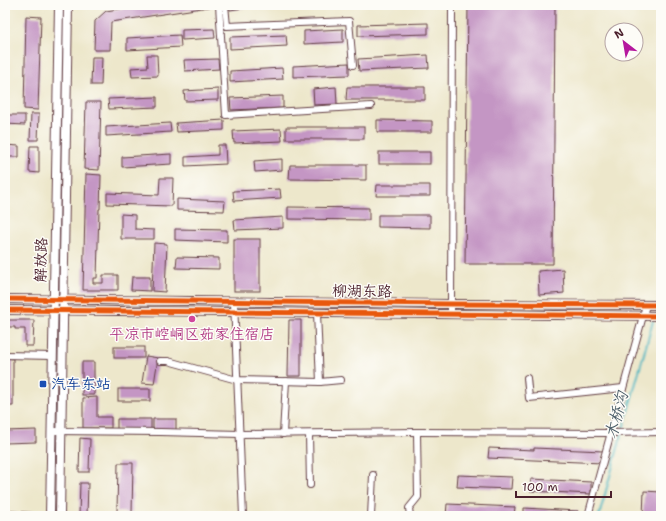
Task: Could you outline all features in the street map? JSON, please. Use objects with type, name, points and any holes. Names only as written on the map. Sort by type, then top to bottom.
[{"type":"main road","name":"解放路","points":[[50,516],[59,5]]},
{"type":"main road","name":"解放路","points":[[60,516],[68,5]]},
{"type":"main road","name":"柳湖东路","points":[[5,299],[661,305]]},
{"type":"main road","name":"柳湖东路","points":[[5,310],[661,316]]},
{"type":"street","points":[[219,5],[226,115],[371,106]]},
{"type":"street","points":[[225,5],[227,26],[349,21],[353,65]]},
{"type":"street","points":[[451,314],[452,5]]},
{"type":"street","points":[[234,302],[243,516]]},
{"type":"street","points":[[588,516],[614,433],[624,388],[646,305]]},
{"type":"street","points":[[317,313],[320,382]]},
{"type":"street","points":[[5,355],[53,356]]},
{"type":"street","points":[[160,361],[168,361],[237,380],[320,382],[341,380]]},
{"type":"street","points":[[527,378],[529,398],[624,388]]},
{"type":"street","points":[[284,434],[286,381]]},
{"type":"street","points":[[52,431],[240,434],[661,432]]},
{"type":"street","points":[[410,516],[409,508],[418,497],[417,432]]},
{"type":"street","points":[[309,434],[310,485]]},
{"type":"street","points":[[371,516],[373,475]]},
{"type":"street","points":[[5,514],[33,516]]},
{"type":"building","points":[[143,5],[215,6],[111,22],[110,50],[94,50],[95,21],[106,11]]},
{"type":"building","points":[[229,5],[257,5],[257,6],[230,10]]},
{"type":"building","points":[[468,5],[555,5],[553,264],[465,264]]},
{"type":"building","points":[[26,16],[41,17],[38,110],[24,109]]},
{"type":"building","points":[[428,23],[428,34],[358,36],[358,25]]},
{"type":"building","points":[[214,29],[215,38],[182,40],[182,30]]},
{"type":"building","points":[[343,29],[343,42],[304,44],[304,31]]},
{"type":"building","points":[[180,35],[181,47],[127,50],[127,38]]},
{"type":"building","points":[[286,35],[287,46],[230,49],[230,37]]},
{"type":"building","points":[[147,55],[157,55],[158,76],[132,77],[131,68],[148,67]]},
{"type":"building","points":[[428,55],[429,68],[359,71],[358,59]]},
{"type":"building","points":[[92,57],[102,57],[101,85],[91,85]]},
{"type":"building","points":[[218,59],[219,69],[185,71],[184,60]]},
{"type":"building","points":[[349,63],[349,75],[293,77],[293,66]]},
{"type":"building","points":[[282,68],[283,79],[230,82],[230,71]]},
{"type":"building","points":[[336,87],[337,104],[314,105],[313,89]]},
{"type":"building","points":[[347,87],[425,87],[425,100],[346,100]]},
{"type":"building","points":[[218,89],[218,100],[185,101],[184,91]]},
{"type":"building","points":[[283,96],[283,108],[231,110],[230,98]]},
{"type":"building","points":[[157,97],[157,107],[109,109],[108,99]]},
{"type":"building","points":[[86,102],[101,102],[99,170],[84,169]]},
{"type":"building","points":[[31,114],[39,114],[38,140],[30,140]]},
{"type":"building","points":[[5,115],[25,115],[25,125],[5,124]]},
{"type":"building","points":[[224,120],[224,130],[177,132],[176,123]]},
{"type":"building","points":[[377,120],[432,121],[432,132],[377,132]]},
{"type":"building","points":[[170,123],[171,132],[106,136],[106,127]]},
{"type":"building","points":[[286,127],[364,127],[364,139],[286,139]]},
{"type":"building","points":[[281,129],[282,141],[234,143],[233,131]]},
{"type":"building","points":[[5,145],[19,146],[19,157],[5,157]]},
{"type":"building","points":[[218,145],[225,145],[226,164],[185,166],[185,157],[218,155]]},
{"type":"building","points":[[30,146],[39,146],[39,173],[29,172]]},
{"type":"building","points":[[379,152],[430,152],[430,164],[379,164]]},
{"type":"building","points":[[171,154],[171,164],[122,167],[122,157]]},
{"type":"building","points":[[282,159],[282,170],[255,172],[254,161]]},
{"type":"building","points":[[290,165],[366,165],[366,180],[289,179]]},
{"type":"building","points":[[86,174],[101,175],[97,278],[93,278],[93,283],[103,283],[103,275],[118,275],[118,290],[83,290]]},
{"type":"building","points":[[160,178],[173,178],[172,206],[107,204],[107,193],[159,195]]},
{"type":"building","points":[[377,185],[430,185],[430,196],[376,196]]},
{"type":"building","points":[[280,189],[281,198],[234,201],[233,191]]},
{"type":"building","points":[[177,199],[225,201],[224,211],[177,210]]},
{"type":"building","points":[[288,207],[369,208],[369,220],[288,219]]},
{"type":"building","points":[[121,214],[135,215],[135,229],[154,230],[154,239],[121,239]]},
{"type":"building","points":[[378,215],[430,215],[430,228],[378,227]]},
{"type":"building","points":[[283,217],[283,228],[235,230],[234,220]]},
{"type":"building","points":[[175,229],[227,230],[227,242],[175,240]]},
{"type":"building","points":[[234,239],[260,239],[260,291],[234,291]]},
{"type":"building","points":[[154,243],[167,244],[165,292],[152,291]]},
{"type":"building","points":[[177,257],[219,258],[219,269],[176,268]]},
{"type":"building","points":[[563,269],[564,293],[539,295],[538,271]]},
{"type":"building","points":[[132,277],[150,277],[150,291],[131,290]]},
{"type":"building","points":[[5,320],[34,320],[33,346],[25,346],[25,329],[5,327]]},
{"type":"building","points":[[289,320],[301,320],[301,376],[288,376]]},
{"type":"building","points":[[114,347],[144,347],[144,358],[114,358]]},
{"type":"building","points":[[146,356],[158,358],[154,384],[142,383]]},
{"type":"building","points":[[5,358],[13,359],[13,406],[5,406]]},
{"type":"building","points":[[82,362],[94,362],[94,395],[82,395]]},
{"type":"building","points":[[118,389],[150,389],[150,401],[118,401]]},
{"type":"building","points":[[97,397],[97,417],[111,417],[111,428],[83,428],[83,398]]},
{"type":"building","points":[[117,419],[151,419],[151,430],[117,429]]},
{"type":"building","points":[[153,419],[176,419],[176,431],[153,430]]},
{"type":"building","points":[[36,430],[36,442],[5,443],[5,431]]},
{"type":"building","points":[[80,438],[90,439],[89,472],[79,472]]},
{"type":"building","points":[[489,448],[603,451],[602,463],[488,458]]},
{"type":"building","points":[[118,463],[133,463],[132,513],[117,512]]},
{"type":"building","points":[[458,475],[512,477],[511,489],[457,487]]},
{"type":"building","points":[[531,479],[591,482],[591,494],[530,491]]},
{"type":"building","points":[[80,483],[88,483],[87,515],[79,515]]},
{"type":"building","points":[[644,491],[661,492],[661,516],[643,516]]},
{"type":"building","points":[[447,504],[515,507],[514,516],[446,516]]},
{"type":"building","points":[[524,508],[578,511],[578,516],[524,516]]},
{"type":"waterway","name":"木桥沟","points":[[660,297],[661,286]]},
{"type":"waterway","name":"木桥沟","points":[[599,516],[653,321]]},
{"type":"cycle path","points":[[5,299],[661,305]]},
{"type":"cycle path","points":[[5,310],[661,316]]},
{"type":"place","name":"平凉市崆峒区茹家住宿店","points":[[192,319]]},
{"type":"place","name":"汽车东站","points":[[43,384]]}]
